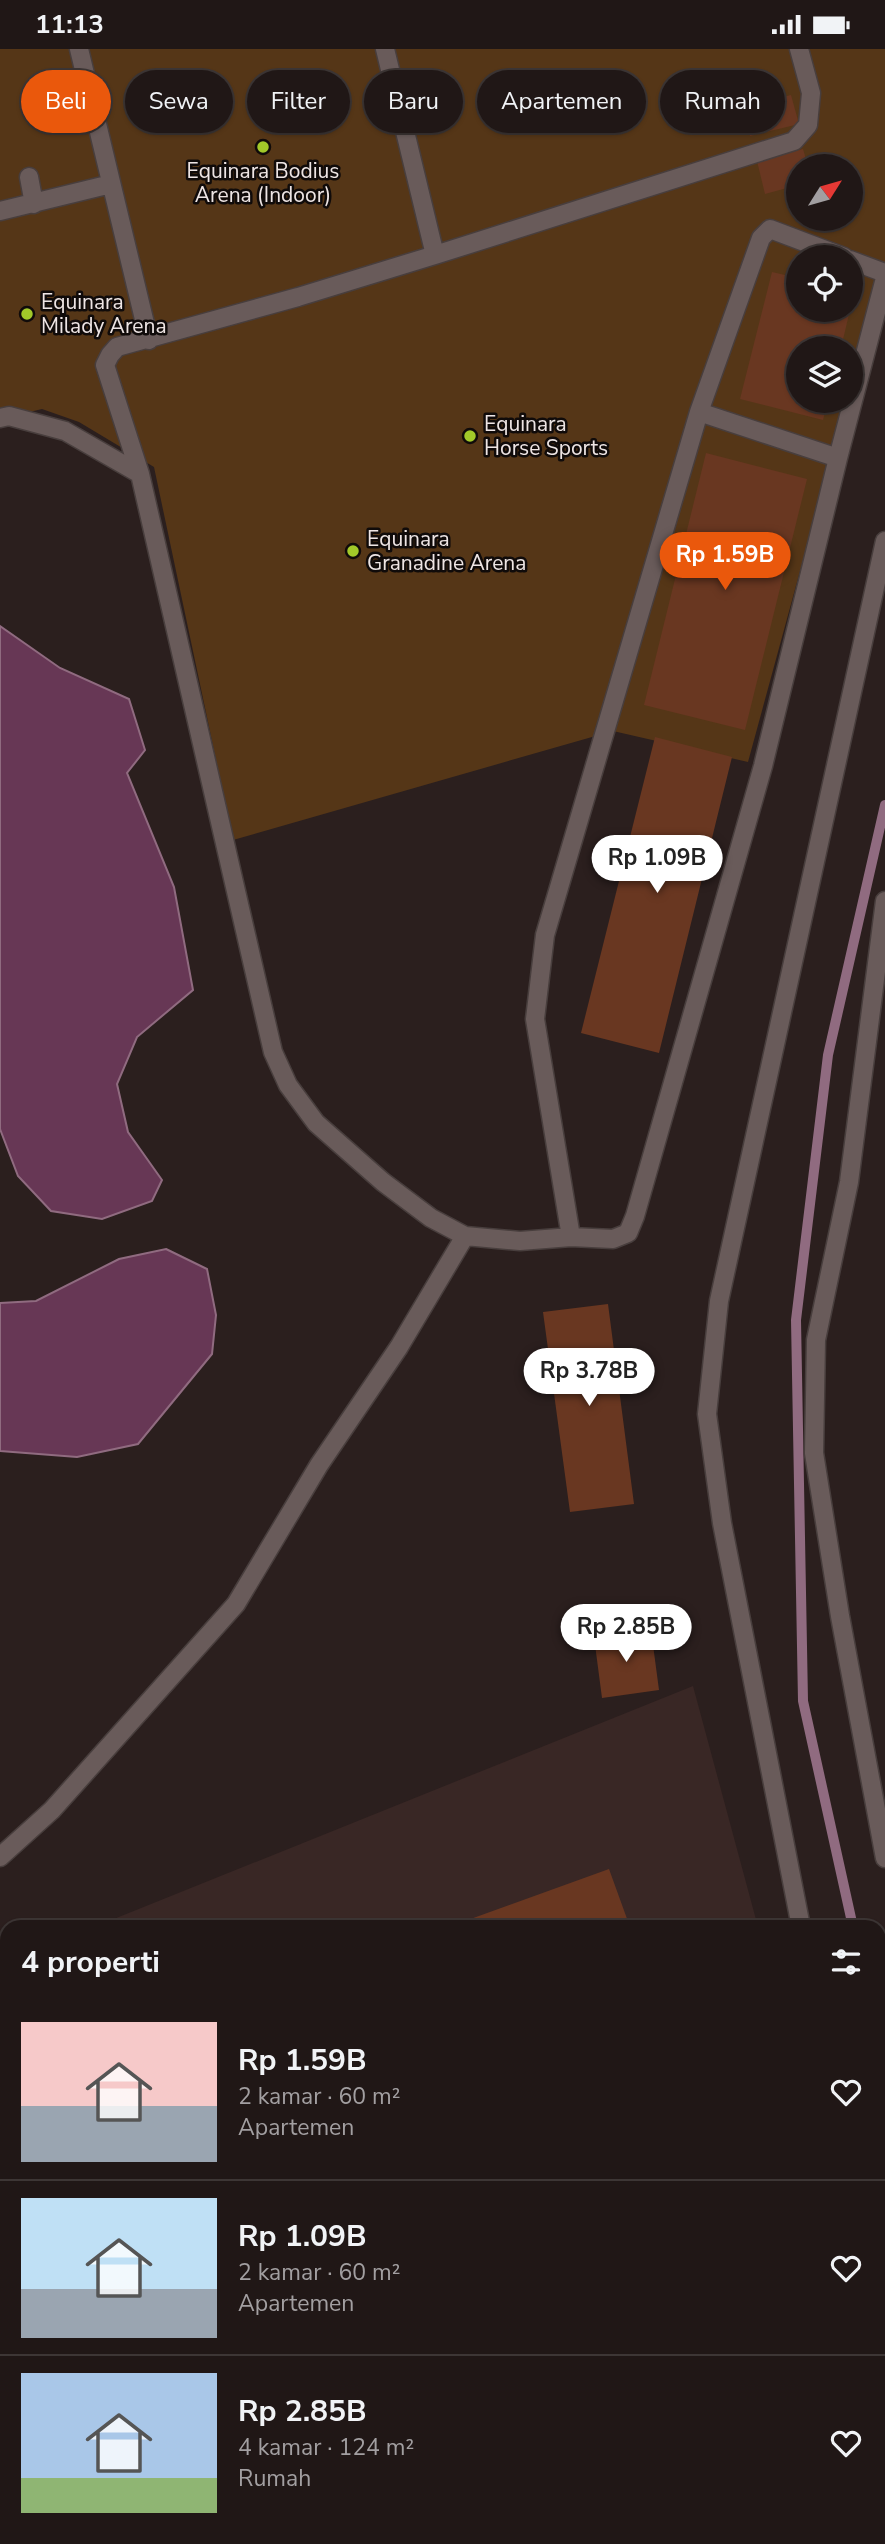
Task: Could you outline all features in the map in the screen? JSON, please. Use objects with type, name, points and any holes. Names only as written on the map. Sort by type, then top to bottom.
[{"type":"street","points":[[79,49],[149,339]]},
{"type":"street","points":[[385,49],[435,255]]},
{"type":"street","points":[[799,49],[811,93],[808,125],[794,141],[435,255],[117,347],[105,365],[140,474],[273,1052],[288,1085],[316,1123],[383,1182],[431,1218],[465,1235],[520,1241],[571,1237],[613,1238],[628,1233],[763,766],[838,457],[877,340],[885,278]]},
{"type":"street","points":[[29,177],[34,204]]},
{"type":"street","points":[[0,212],[111,184]]},
{"type":"street","points":[[571,1237],[535,1019],[545,935],[699,412],[765,232],[770,229],[812,245]]},
{"type":"street","points":[[863,265],[885,273]]},
{"type":"street","points":[[699,412],[838,457]]},
{"type":"street","points":[[0,418],[9,416],[65,431],[140,474]]},
{"type":"street","points":[[800,1920],[722,1523],[706,1413],[719,1300],[885,541]]},
{"type":"street","points":[[885,901],[849,1182],[816,1340],[814,1454],[840,1616],[885,1858]]},
{"type":"street","points":[[0,1857],[52,1809],[236,1604],[319,1465],[399,1347],[465,1235]]},
{"type":"shaded area","name":"Equinara Horse Sports","points":[[0,49],[885,49],[885,262],[863,347],[863,336],[786,336],[786,413],[844,413],[748,762],[613,731],[233,840],[154,467],[79,422],[42,409],[0,419]]},
{"type":"shaded area","points":[[0,626],[60,668],[129,699],[145,750],[127,773],[174,887],[193,990],[137,1037],[117,1084],[128,1132],[162,1180],[152,1201],[102,1219],[51,1211],[18,1176],[0,1129]]},
{"type":"shaded area","points":[[166,1249],[207,1269],[216,1315],[212,1354],[138,1444],[77,1457],[0,1451],[0,1303],[36,1301],[119,1259]]},
{"type":"shaded area","points":[[693,1686],[756,1920],[111,1920]]},
{"type":"building","points":[[791,95],[799,124],[785,127],[785,96]]},
{"type":"building","points":[[803,149],[804,154],[786,154],[786,188],[765,194],[757,161]]},
{"type":"building","points":[[772,272],[786,275],[786,322],[847,322],[844,336],[786,336],[786,411],[740,399]]},
{"type":"building","points":[[795,413],[825,413],[823,420]]},
{"type":"building","points":[[706,453],[807,479],[745,730],[644,705]]},
{"type":"building","points":[[655,737],[732,757],[659,1053],[581,1033]]},
{"type":"building","points":[[608,1304],[634,1504],[570,1512],[543,1312]]},
{"type":"building","points":[[651,1630],[659,1690],[602,1698],[594,1637]]},
{"type":"building","points":[[609,1869],[627,1920],[468,1920]]},
{"type":"waterway","points":[[851,1920],[803,1701],[796,1320],[828,1055],[885,805]]},
{"type":"place","name":"Equinara Bodius Arena (Indoor)","points":[[263,147]]},
{"type":"place","name":"Equinara Milady Arena","points":[[27,314]]},
{"type":"place","name":"Equinara Horse Sports","points":[[470,436]]},
{"type":"place","name":"Equinara Granadine Arena","points":[[353,551]]}]
